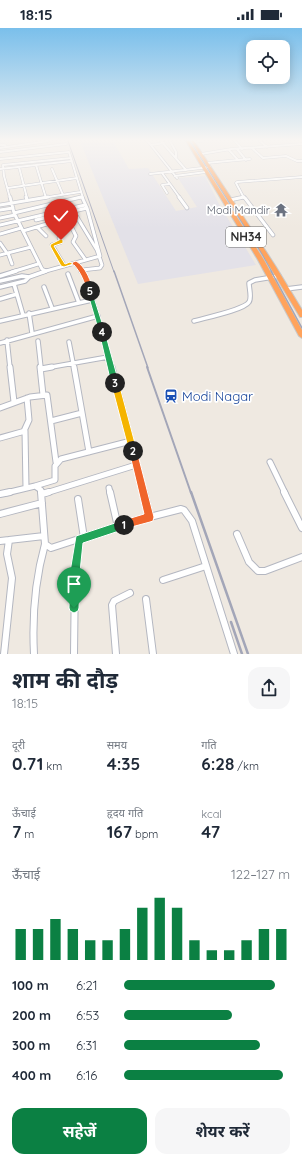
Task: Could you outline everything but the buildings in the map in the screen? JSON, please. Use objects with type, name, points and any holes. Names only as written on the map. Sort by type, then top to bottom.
[{"type":"highway","name":"NH34","points":[[209,170],[230,200],[286,289],[299,304],[302,315]]},
{"type":"highway","name":"NH34","points":[[209,170],[302,336]]},
{"type":"highway","points":[[262,263],[270,262]]},
{"type":"street","points":[[2,170],[14,214],[38,264],[46,271]]},
{"type":"street","points":[[20,170],[27,200]]},
{"type":"street","points":[[37,170],[46,198]]},
{"type":"street","points":[[53,170],[63,195]]},
{"type":"street","points":[[75,170],[80,192],[86,206],[100,252],[102,267],[82,270]]},
{"type":"street","points":[[150,174],[185,170]]},
{"type":"street","points":[[172,172],[176,177],[197,170]]},
{"type":"street","points":[[162,173],[187,208]]},
{"type":"street","points":[[273,235],[245,198],[236,182],[302,177]]},
{"type":"street","points":[[8,188],[77,178]]},
{"type":"street","points":[[167,193],[162,185],[169,184]]},
{"type":"street","points":[[0,205],[80,192]]},
{"type":"street","points":[[0,218],[82,197]]},
{"type":"street","points":[[230,200],[245,198]]},
{"type":"street","points":[[0,225],[34,216],[86,206]]},
{"type":"street","points":[[36,220],[86,206]]},
{"type":"street","points":[[0,210],[13,208]]},
{"type":"street","points":[[34,216],[41,225]]},
{"type":"street","points":[[0,234],[36,227],[74,216],[77,217],[100,256]]},
{"type":"street","points":[[50,223],[60,234],[59,238],[61,242],[52,246],[64,266]]},
{"type":"street","points":[[71,226],[76,236],[74,242],[85,259]]},
{"type":"street","points":[[36,227],[46,236]]},
{"type":"street","points":[[0,243],[8,253],[12,264]]},
{"type":"street","points":[[0,254],[31,247]]},
{"type":"street","points":[[0,287],[27,280],[29,277],[46,271],[100,256]]},
{"type":"street","points":[[76,263],[86,277],[98,316],[150,517]]},
{"type":"street","points":[[0,276],[38,264]]},
{"type":"street","points":[[68,274],[79,303]]},
{"type":"street","points":[[0,281],[22,276],[29,277]]},
{"type":"street","points":[[194,321],[223,314],[245,305],[249,300],[249,283],[255,280],[279,276]]},
{"type":"street","points":[[14,284],[23,315]]},
{"type":"street","points":[[44,287],[52,308]]},
{"type":"street","points":[[286,289],[302,287]]},
{"type":"street","points":[[0,299],[17,294]]},
{"type":"street","points":[[0,321],[28,313],[92,300]]},
{"type":"street","points":[[28,313],[32,333]]},
{"type":"street","points":[[0,343],[98,316]]},
{"type":"street","points":[[7,340],[14,402]]},
{"type":"street","points":[[38,341],[43,395]]},
{"type":"street","points":[[69,342],[89,452]]},
{"type":"street","points":[[41,369],[108,357]]},
{"type":"street","points":[[0,408],[27,398],[43,395],[47,396],[56,462],[54,466],[56,477],[55,480],[0,494]]},
{"type":"street","points":[[0,438],[24,431],[28,426],[27,398]]},
{"type":"street","points":[[51,421],[82,413]]},
{"type":"street","points":[[24,431],[26,435],[26,488]]},
{"type":"street","points":[[56,462],[130,441]]},
{"type":"street","points":[[270,462],[302,528]]},
{"type":"street","points":[[42,494],[136,465]]},
{"type":"street","points":[[34,654],[33,639],[36,584],[44,544],[42,494],[41,490],[35,486]]},
{"type":"street","points":[[109,488],[118,527]]},
{"type":"street","points":[[74,654],[75,572],[81,539],[78,499]]},
{"type":"street","points":[[0,514],[42,503]]},
{"type":"street","points":[[44,544],[51,548],[150,517],[180,509],[184,510],[192,521],[234,654]]},
{"type":"street","points":[[237,534],[249,562],[258,571],[265,571],[302,557]]},
{"type":"street","points":[[0,541],[44,536]]},
{"type":"street","points":[[4,654],[12,578],[7,554],[9,540]]},
{"type":"street","points":[[163,580],[206,566]]},
{"type":"street","points":[[116,654],[112,605],[114,601],[130,593]]},
{"type":"street","points":[[146,599],[153,654]]},
{"type":"shaded area","points":[[92,170],[149,170],[176,211],[197,207],[178,178],[205,176],[219,204],[256,265],[138,284]]},
{"type":"railway","points":[[78,170],[114,272]]},
{"type":"railway","points":[[209,170],[272,272]]},
{"type":"railway","points":[[114,271],[148,368]]},
{"type":"railway","points":[[271,271],[302,328]]},
{"type":"railway","points":[[147,367],[191,493]]},
{"type":"railway","points":[[191,492],[248,654]]},
{"type":"railway","points":[[231,622],[242,654]]},
{"type":"place","name":"Modi Mandir","points":[[281,210]]},
{"type":"place","name":"Modi Nagar","points":[[171,396]]},
{"type":"route","points":[[61,240],[61,242],[52,245],[57,256],[64,266],[76,263],[86,277],[90,294],[100,322],[150,517],[79,540],[75,572],[74,608]]}]
